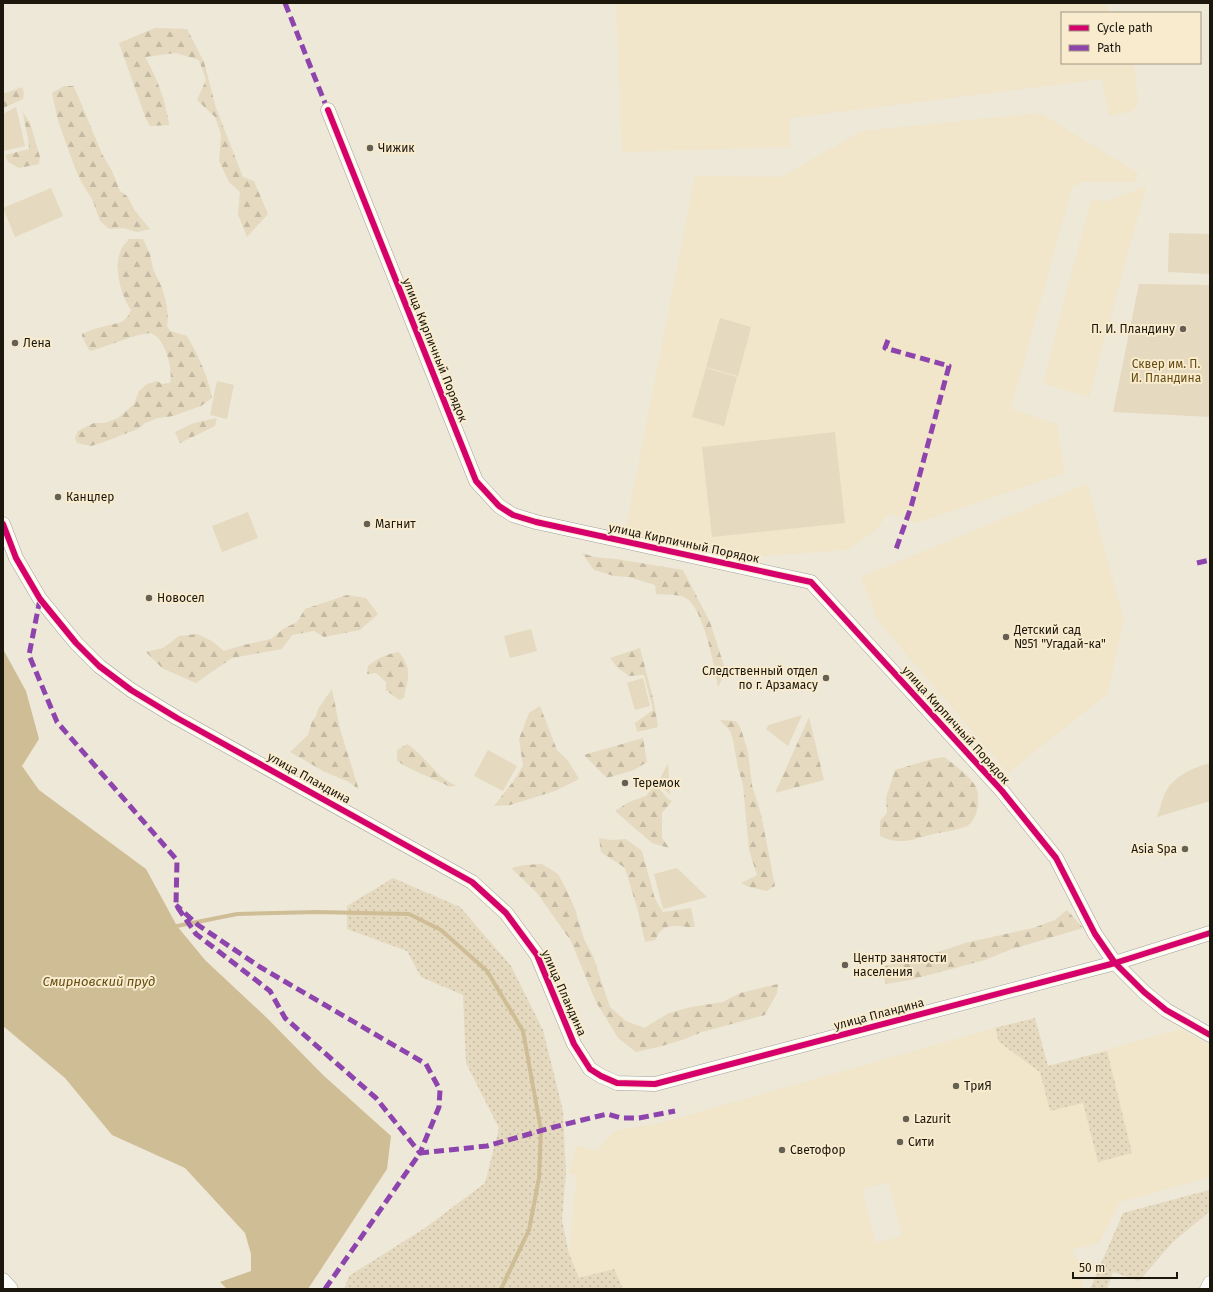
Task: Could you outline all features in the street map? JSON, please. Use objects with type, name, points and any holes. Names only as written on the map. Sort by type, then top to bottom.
[{"type":"street","name":"улица Кирпичный Порядок","points":[[328,110],[476,481],[499,506],[513,515],[536,522],[811,582],[1002,792],[1056,858],[1095,934],[1116,963],[1144,992],[1166,1010],[1210,1035]]},
{"type":"street","name":"улица Пландина","points":[[3,524],[16,558],[40,599],[76,644],[99,666],[130,690],[177,718],[472,882],[506,913],[537,955],[574,1044],[590,1069],[617,1083],[655,1084],[1116,963],[1210,933]]},
{"type":"street","points":[[3,1280],[11,1289]]},
{"type":"street","points":[[1207,1289],[1210,1282]]},
{"type":"shaded area","points":[[616,3],[1105,3],[1110,12],[1061,12],[1061,64],[1134,64],[1138,104],[1133,111],[1109,116],[1102,79],[789,118],[791,147],[622,152]]},
{"type":"shaded area","points":[[1040,113],[1138,173],[1136,182],[1082,182],[1072,187],[1011,409],[1057,424],[1065,473],[917,523],[889,513],[876,530],[847,550],[749,557],[626,528],[695,176],[781,177],[862,131]]},
{"type":"shaded area","points":[[1146,186],[1089,397],[1043,383],[1091,199],[1105,202]]},
{"type":"shaded area","name":"Детский сад №51 \"Угадай-ка\"","points":[[1087,484],[1124,621],[1107,694],[1008,773],[878,621],[861,577]]},
{"type":"shaded area","points":[[1035,1018],[1048,1066],[1181,1029],[1210,1045],[1210,1177],[1120,1202],[1099,1243],[1071,1250],[1081,1266],[1083,1280],[1082,1289],[623,1289],[613,1269],[579,1278],[569,1253],[577,1175],[569,1173],[576,1145],[597,1151],[615,1131],[664,1122]],"holes":[[[888,1182],[902,1236],[876,1243],[862,1189]]]},
{"type":"green space","points":[[155,28],[187,29],[204,62],[216,108],[243,177],[254,181],[268,214],[247,237],[238,214],[240,192],[229,182],[219,161],[221,134],[215,117],[197,100],[206,80],[199,60],[176,53],[145,57],[166,107],[169,125],[150,126],[146,119],[119,43]]},
{"type":"green space","points":[[64,86],[73,86],[102,154],[112,171],[120,191],[127,196],[135,211],[150,229],[137,232],[123,228],[109,229],[100,221],[93,201],[75,168],[58,121],[52,93]]},
{"type":"green space","points":[[22,87],[24,93],[23,99],[3,108],[3,94]]},
{"type":"green space","points":[[16,107],[25,146],[4,151],[3,114]]},
{"type":"green space","points":[[23,112],[30,123],[40,157],[39,164],[19,168],[8,162],[5,155],[29,149]]},
{"type":"green space","points":[[51,188],[63,216],[15,237],[3,208]]},
{"type":"green space","points":[[1169,233],[1210,234],[1210,274],[1168,272]]},
{"type":"green space","points":[[129,239],[143,239],[150,254],[153,269],[162,288],[166,302],[168,317],[167,326],[170,331],[187,336],[202,366],[212,398],[201,406],[173,416],[158,418],[145,423],[138,429],[104,442],[91,446],[77,443],[75,438],[78,431],[94,423],[105,423],[118,418],[134,404],[139,391],[147,384],[157,381],[162,384],[170,383],[171,373],[167,353],[161,342],[153,334],[138,335],[91,351],[89,350],[82,336],[82,334],[94,329],[122,322],[131,310],[121,287],[118,270],[120,253],[123,246]]},
{"type":"green space","name":"Сквер им. П. И. Пландина","points":[[1139,284],[1210,285],[1210,417],[1113,412]]},
{"type":"green space","points":[[720,318],[751,327],[738,376],[706,367]]},
{"type":"green space","points":[[706,368],[737,377],[724,426],[692,417]]},
{"type":"green space","points":[[217,381],[234,385],[227,419],[210,415]]},
{"type":"green space","points":[[217,418],[215,426],[180,443],[175,432],[194,423]]},
{"type":"green space","points":[[835,432],[845,523],[712,537],[702,447]]},
{"type":"green space","points":[[248,512],[258,538],[222,552],[212,526]]},
{"type":"green space","points":[[582,553],[594,557],[616,559],[683,570],[710,622],[726,672],[718,687],[703,625],[698,613],[686,598],[676,595],[656,594],[655,585],[629,577],[614,576],[594,570]]},
{"type":"green space","points":[[347,595],[366,598],[378,614],[360,630],[324,637],[314,631],[292,635],[282,649],[232,658],[196,683],[162,668],[146,652],[163,648],[179,636],[197,634],[212,641],[224,651],[271,639],[283,629],[297,622],[305,609]]},
{"type":"green space","points":[[531,629],[537,651],[510,658],[504,636]]},
{"type":"green space","points":[[640,648],[654,702],[658,727],[637,732],[635,723],[653,710],[644,675],[629,676],[617,667],[610,658]]},
{"type":"green space","points":[[399,652],[408,669],[408,679],[404,698],[399,700],[386,690],[386,682],[376,673],[367,674],[368,666],[375,661],[386,655]]},
{"type":"green space","points":[[643,678],[650,706],[635,710],[627,683]]},
{"type":"green space","points":[[332,689],[340,729],[359,790],[349,782],[325,772],[290,752],[308,735],[312,721],[316,716],[318,709]]},
{"type":"green space","points":[[540,706],[557,750],[569,762],[579,779],[555,791],[510,805],[494,806],[523,766],[519,739],[529,713]]},
{"type":"green space","points":[[802,715],[788,746],[766,729],[769,725]]},
{"type":"green space","points":[[809,717],[824,780],[775,793]]},
{"type":"green space","points":[[720,720],[736,721],[741,729],[748,752],[752,785],[761,814],[775,886],[767,891],[749,887],[741,883],[757,875],[749,850],[743,785],[733,740],[730,731]]},
{"type":"green space","points":[[643,738],[647,762],[634,770],[607,778],[584,755]]},
{"type":"green space","points":[[407,744],[438,773],[456,785],[450,787],[397,761],[397,750]]},
{"type":"green space","points":[[488,750],[517,766],[503,791],[474,776]]},
{"type":"green space","points":[[944,757],[972,781],[977,790],[977,811],[972,822],[959,829],[906,841],[894,841],[880,836],[880,821],[887,813],[886,798],[895,770]]},
{"type":"green space","points":[[668,763],[670,795],[658,783]]},
{"type":"green space","points":[[1210,763],[1210,801],[1157,817],[1165,793],[1173,782],[1178,777],[1190,770]]},
{"type":"green space","points":[[654,786],[657,786],[668,799],[672,801],[662,813],[662,838],[669,848],[652,843],[615,811],[629,802],[646,796]]},
{"type":"green space","points":[[599,838],[611,840],[626,839],[642,851],[655,899],[663,912],[691,908],[695,927],[670,926],[660,931],[655,940],[645,942],[638,911],[625,868],[601,852]]},
{"type":"green space","points":[[542,864],[558,874],[575,909],[584,939],[593,956],[610,1007],[626,1021],[644,1028],[669,1013],[691,1007],[723,1002],[740,993],[778,984],[777,993],[765,1015],[702,1032],[662,1046],[636,1052],[618,1038],[596,1002],[571,941],[537,893],[511,868],[524,865]]},
{"type":"green space","points":[[677,868],[707,897],[663,909],[654,874]]},
{"type":"green space","points":[[393,878],[460,907],[511,966],[543,1030],[563,1111],[566,1173],[562,1220],[569,1254],[579,1278],[614,1269],[623,1289],[344,1289],[349,1276],[425,1228],[485,1183],[499,1128],[466,1063],[463,995],[421,977],[407,951],[347,929],[347,906]]},
{"type":"green space","points":[[1067,910],[1083,928],[1009,950],[985,960],[910,980],[886,984],[882,973],[885,966],[965,943],[1033,928],[1055,920]]},
{"type":"green space","points":[[1035,1018],[1048,1066],[1107,1051],[1132,1153],[1098,1162],[1083,1103],[1050,1111],[1040,1072],[999,1042],[995,1028]]},
{"type":"green space","points":[[1210,1190],[1210,1211],[1172,1243],[1139,1281],[1113,1272],[1107,1289],[1090,1289],[1123,1213]]},
{"type":"water","name":"Смирновский пруд","points":[[3,649],[26,691],[39,739],[22,766],[39,790],[146,869],[177,926],[205,960],[267,1018],[323,1075],[391,1136],[387,1169],[308,1289],[227,1289],[220,1282],[251,1271],[251,1254],[245,1233],[185,1168],[112,1135],[65,1078],[3,1026]]},
{"type":"waterway","points":[[177,926],[237,914],[317,912],[409,914],[441,930],[487,971],[523,1031],[541,1130],[539,1178],[529,1230],[501,1289]]},
{"type":"marked path","points":[[285,3],[325,103]]},
{"type":"marked path","points":[[888,340],[885,348],[949,366],[911,507],[895,552]]},
{"type":"marked path","points":[[1197,563],[1210,560]]},
{"type":"marked path","points":[[40,599],[29,655],[57,722],[177,860],[176,905],[196,934],[270,991],[285,1018],[376,1098],[420,1153],[439,1107],[440,1090],[426,1064],[260,967],[198,925],[176,905]]},
{"type":"marked path","points":[[325,1289],[420,1153],[487,1146],[607,1114],[621,1118],[639,1118],[675,1111]]},
{"type":"cycle path","points":[[328,110],[476,481],[499,506],[513,515],[536,522],[811,582],[1002,791],[1056,858],[1095,934],[1115,963],[1144,992],[1166,1010],[1210,1035]]},
{"type":"cycle path","points":[[3,524],[16,558],[40,599],[76,643],[99,666],[131,690],[177,718],[472,882],[506,913],[537,955],[574,1044],[590,1069],[617,1083],[655,1084],[1115,963],[1210,933]]},
{"type":"place","name":"Чижик","points":[[370,148]]},
{"type":"place","name":"П. И. Пландину","points":[[1183,329]]},
{"type":"place","name":"Лена","points":[[15,343]]},
{"type":"place","name":"Канцлер","points":[[58,497]]},
{"type":"place","name":"Магнит","points":[[367,524]]},
{"type":"place","name":"Новосел","points":[[149,598]]},
{"type":"place","name":"Детский сад №51 \"Угадай-ка\"","points":[[1006,637]]},
{"type":"place","name":"Следственный отдел по г. Арзамасу","points":[[826,678]]},
{"type":"place","name":"Теремок","points":[[625,783]]},
{"type":"place","name":"Asia Spa","points":[[1185,849]]},
{"type":"place","name":"Центр занятости населения","points":[[845,965]]},
{"type":"place","name":"ТриЯ","points":[[956,1086]]},
{"type":"place","name":"Lazurit","points":[[906,1119]]},
{"type":"place","name":"Сити","points":[[900,1142]]},
{"type":"place","name":"Светофор","points":[[782,1150]]}]
